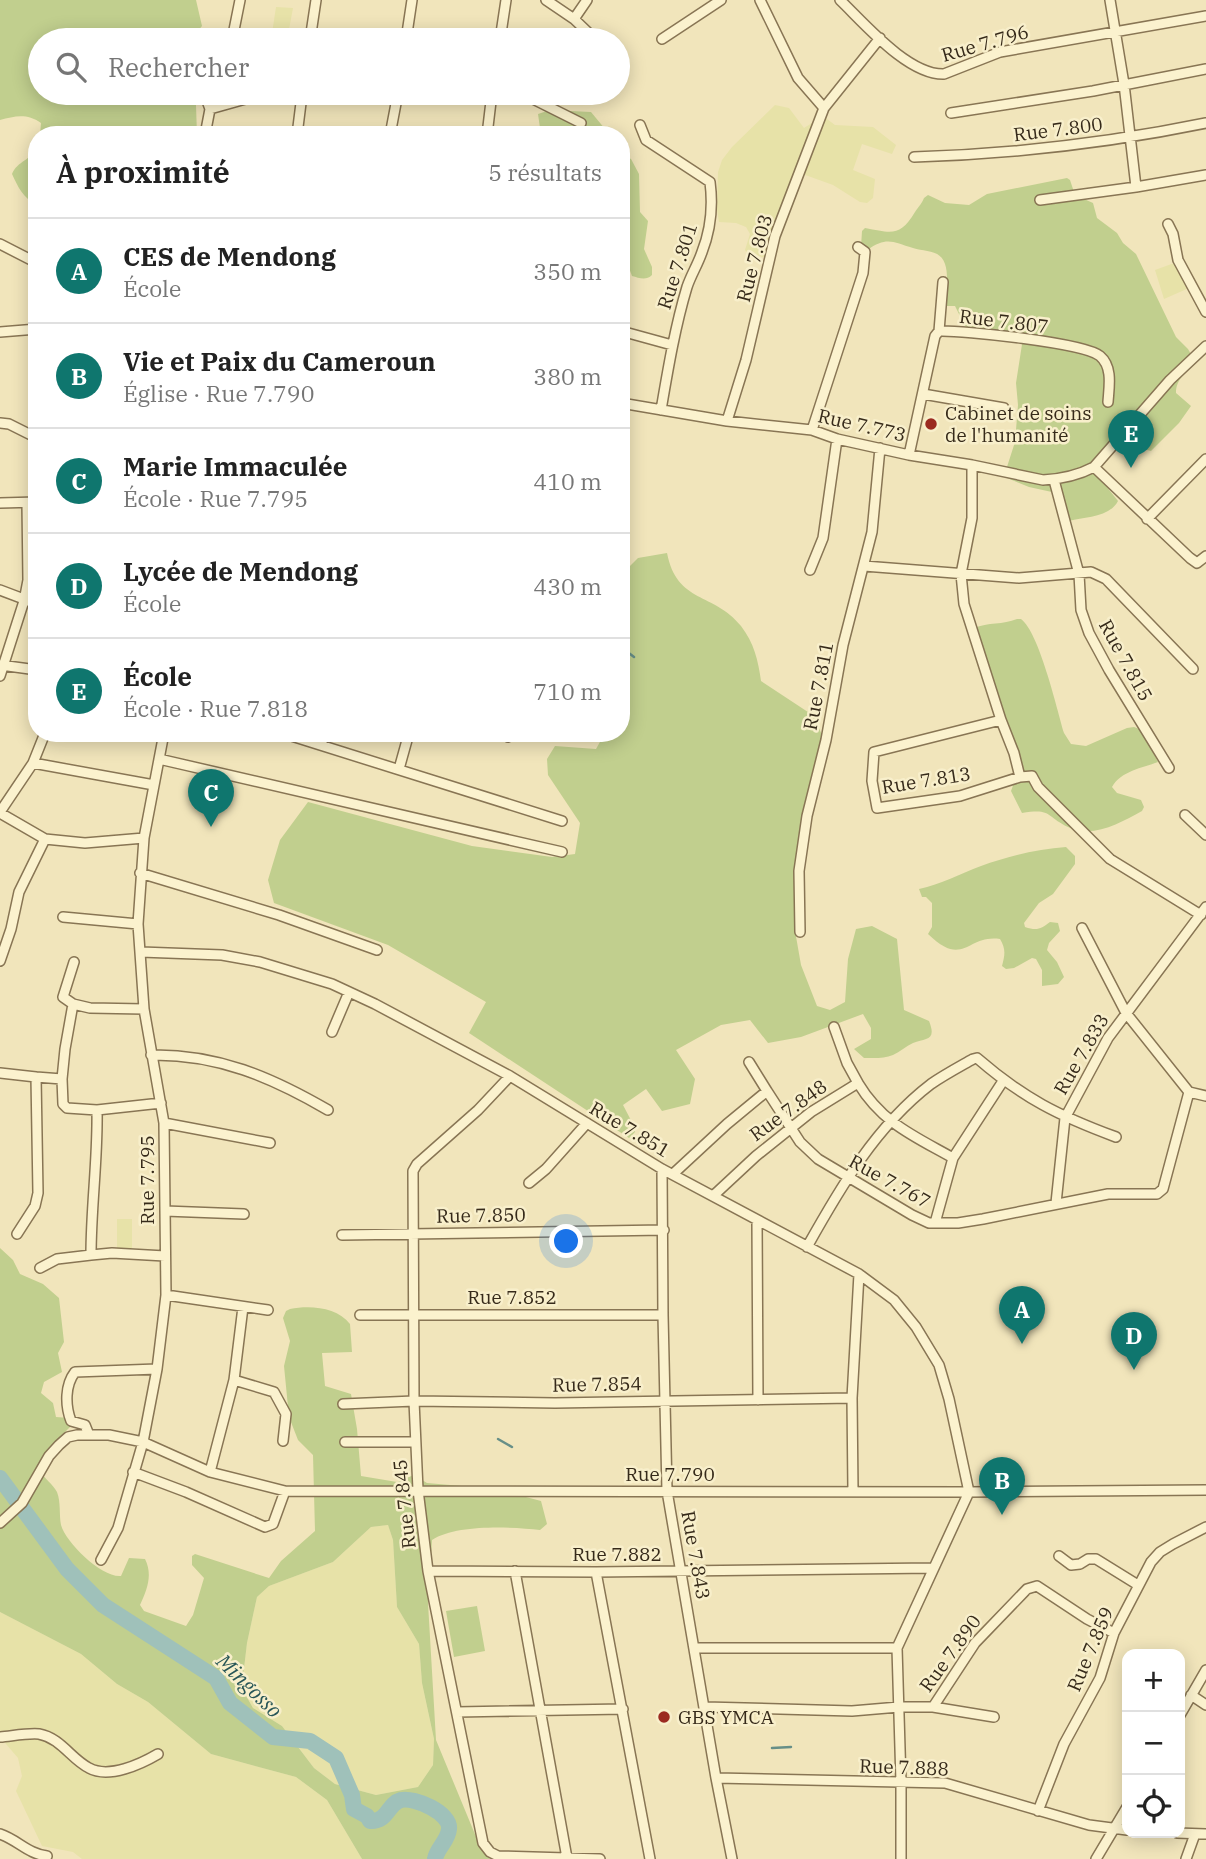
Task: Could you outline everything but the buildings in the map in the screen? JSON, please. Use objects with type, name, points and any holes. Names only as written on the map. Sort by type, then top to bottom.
[{"type":"street","points":[[234,28],[240,0]]},
{"type":"street","points":[[312,28],[316,0]]},
{"type":"street","points":[[408,28],[412,0]]},
{"type":"street","points":[[502,28],[506,0]]},
{"type":"street","points":[[546,0],[583,28]]},
{"type":"street","points":[[574,19],[587,0]]},
{"type":"street","points":[[662,39],[721,0]]},
{"type":"street","points":[[760,0],[798,78],[824,108]]},
{"type":"street","name":"Rue 7.796","points":[[840,0],[880,38],[918,68],[935,74],[944,74],[1000,52],[1206,16]]},
{"type":"street","points":[[1110,0],[1132,138],[1136,187]]},
{"type":"street","name":"Rue 7.803","points":[[727,421],[746,360],[775,236],[824,108],[880,38]]},
{"type":"street","points":[[951,113],[1206,69]]},
{"type":"street","points":[[207,126],[209,105]]},
{"type":"street","points":[[210,108],[221,105]]},
{"type":"street","points":[[297,126],[301,105]]},
{"type":"street","points":[[392,126],[396,105]]},
{"type":"street","points":[[488,126],[491,105]]},
{"type":"street","points":[[545,105],[581,123]]},
{"type":"street","name":"Rue 7.800","points":[[914,156],[991,155],[1132,138],[1206,123]]},
{"type":"street","name":"Rue 7.801","points":[[640,125],[646,140],[710,182],[711,190],[709,229],[688,284],[672,345],[661,410]]},
{"type":"street","points":[[1040,200],[1206,175]]},
{"type":"street","points":[[1168,224],[1173,234],[1178,260],[1206,312]]},
{"type":"street","points":[[0,244],[28,258]]},
{"type":"street","points":[[812,430],[863,273],[865,252],[858,247]]},
{"type":"street","points":[[939,331],[943,282]]},
{"type":"street","points":[[0,332],[28,330]]},
{"type":"street","name":"Rue 7.807","points":[[909,455],[935,336],[939,331],[1043,342],[1091,351],[1101,356],[1110,376],[1108,402]]},
{"type":"street","points":[[630,333],[672,345]]},
{"type":"street","name":"Rue 7.773","points":[[630,404],[727,421],[812,430],[837,439],[909,455],[1054,480],[1078,476],[1094,467],[1170,380],[1204,352]]},
{"type":"street","points":[[923,394],[1004,408]]},
{"type":"street","points":[[0,423],[9,424],[28,434]]},
{"type":"street","points":[[810,570],[825,528],[837,439]]},
{"type":"street","name":"Rue 7.811","points":[[800,932],[799,871],[807,816],[826,740],[844,645],[873,532],[880,448]]},
{"type":"street","points":[[1147,519],[1206,459]]},
{"type":"street","points":[[972,465],[972,518],[961,574],[964,604],[1020,777],[1032,776],[1038,787],[1110,859],[1204,911]]},
{"type":"street","points":[[1094,467],[1206,571]]},
{"type":"street","name":"Rue 7.815","points":[[1054,480],[1079,575],[1081,610],[1089,633],[1169,768]]},
{"type":"street","points":[[0,503],[28,503]]},
{"type":"street","points":[[1197,564],[1206,556]]},
{"type":"street","points":[[864,566],[1019,578],[1091,572],[1106,579],[1193,668]]},
{"type":"street","points":[[0,676],[24,601],[28,576]]},
{"type":"street","points":[[0,590],[28,602]]},
{"type":"street","points":[[2,665],[28,669]]},
{"type":"street","name":"Rue 7.813","points":[[1001,720],[874,752],[872,781],[877,808],[960,796],[1020,777]]},
{"type":"street","points":[[41,742],[33,763],[0,812],[45,839],[85,843],[144,838]]},
{"type":"street","name":"Rue 7.795","points":[[101,1560],[118,1528],[143,1443],[157,1369],[166,1295],[164,1123],[144,1009],[138,924],[144,838],[162,742]]},
{"type":"street","points":[[311,742],[562,821]]},
{"type":"street","points":[[399,769],[406,742]]},
{"type":"street","points":[[159,759],[562,852]]},
{"type":"street","points":[[33,763],[154,785]]},
{"type":"street","points":[[1185,815],[1206,835]]},
{"type":"street","points":[[0,961],[11,929],[19,892],[45,839]]},
{"type":"street","points":[[140,873],[279,915],[348,942],[377,950]]},
{"type":"street","name":"Rue 7.833","points":[[1055,1203],[1065,1118],[1108,1038],[1204,911]]},
{"type":"street","points":[[63,917],[138,924]]},
{"type":"street","points":[[1082,928],[1126,1013],[1189,1092],[1206,1096]]},
{"type":"street","name":"Rue 7.851","points":[[141,952],[222,955],[251,960],[293,971],[349,992],[510,1076],[663,1169],[859,1274],[894,1300],[916,1327],[939,1365],[969,1492]]},
{"type":"street","points":[[74,962],[63,997],[73,1004],[90,1008],[144,1009]]},
{"type":"street","points":[[332,1032],[349,992]]},
{"type":"street","points":[[73,1004],[65,1049],[63,1104],[67,1108],[97,1110],[160,1102]]},
{"type":"street","points":[[834,1027],[846,1063],[865,1094],[890,1123],[953,1158]]},
{"type":"street","points":[[151,1055],[201,1058],[234,1065],[288,1087],[328,1110]]},
{"type":"street","points":[[807,1247],[846,1177],[890,1123],[931,1084],[975,1058],[1003,1081],[1065,1118],[1116,1138]]},
{"type":"street","name":"Rue 7.767","points":[[749,1062],[790,1129],[818,1159],[912,1216],[935,1223],[983,1219],[1108,1194],[1157,1194],[1163,1189],[1189,1092]]},
{"type":"street","points":[[0,1073],[62,1079]]},
{"type":"street","name":"Rue 7.845","points":[[510,1076],[478,1110],[412,1171],[414,1401],[418,1490],[428,1572],[483,1843],[490,1852],[498,1856],[600,1859]]},
{"type":"street","points":[[17,1234],[35,1206],[38,1193],[36,1077]]},
{"type":"street","points":[[935,1223],[953,1158],[1003,1081]]},
{"type":"street","name":"Rue 7.848","points":[[713,1196],[756,1156],[811,1112],[858,1083]]},
{"type":"street","points":[[673,1174],[767,1091]]},
{"type":"street","points":[[91,1255],[98,1153],[97,1110]]},
{"type":"street","points":[[164,1123],[270,1143]]},
{"type":"street","points":[[529,1183],[546,1170],[587,1123]]},
{"type":"street","name":"Rue 7.843","points":[[663,1169],[667,1492],[732,1859]]},
{"type":"street","points":[[165,1211],[244,1214]]},
{"type":"street","points":[[757,1220],[758,1400]]},
{"type":"street","name":"Rue 7.850","points":[[342,1235],[664,1230]]},
{"type":"street","points":[[40,1268],[57,1259],[91,1255],[112,1253],[165,1256]]},
{"type":"street","points":[[853,1491],[852,1398],[859,1274]]},
{"type":"street","points":[[166,1295],[268,1310]]},
{"type":"street","points":[[210,1472],[234,1380],[243,1307]]},
{"type":"street","name":"Rue 7.852","points":[[360,1315],[663,1315]]},
{"type":"street","points":[[89,1435],[87,1427],[70,1419],[67,1408],[68,1390],[75,1371],[157,1369]]},
{"type":"street","points":[[234,1380],[274,1392],[286,1414],[284,1441]]},
{"type":"street","name":"Rue 7.854","points":[[343,1404],[414,1401],[543,1403],[852,1398]]},
{"type":"street","points":[[0,1522],[22,1503],[49,1456],[68,1437],[109,1435],[143,1443]]},
{"type":"street","points":[[345,1442],[415,1443]]},
{"type":"street","name":"Rue 7.790","points":[[143,1443],[210,1472],[285,1491],[1206,1490]]},
{"type":"street","points":[[133,1472],[265,1527],[273,1524],[285,1491]]},
{"type":"street","points":[[901,1859],[897,1648],[969,1492]]},
{"type":"street","name":"Rue 7.859","points":[[1038,1811],[1064,1744],[1100,1678],[1114,1633],[1151,1562],[1160,1552],[1206,1527]]},
{"type":"street","points":[[1059,1556],[1071,1566],[1088,1559],[1097,1559],[1138,1585]]},
{"type":"street","name":"Rue 7.882","points":[[428,1572],[933,1568]]},
{"type":"street","points":[[515,1571],[567,1858]]},
{"type":"street","points":[[596,1572],[650,1859]]},
{"type":"street","name":"Rue 7.890","points":[[705,1707],[852,1711],[933,1707],[975,1643],[1030,1587],[1037,1586],[1087,1619],[1114,1633]]},
{"type":"street","points":[[695,1648],[897,1648]]},
{"type":"street","points":[[1182,1712],[1206,1670]]},
{"type":"street","points":[[1191,1695],[1206,1704]]},
{"type":"street","points":[[933,1707],[994,1717]]},
{"type":"street","points":[[457,1712],[623,1709]]},
{"type":"street","points":[[0,1737],[39,1734],[64,1746],[89,1769],[105,1772],[123,1769],[158,1754]]},
{"type":"street","name":"Rue 7.888","points":[[716,1778],[945,1783],[1038,1811],[1122,1830]]},
{"type":"street","points":[[1096,1859],[1122,1816]]},
{"type":"street","points":[[1185,1833],[1206,1834]]},
{"type":"street","points":[[1186,1859],[1195,1834]]},
{"type":"street","points":[[0,1835],[18,1843],[31,1853],[47,1856]]},
{"type":"shaded area","points":[[276,7],[293,8],[289,28],[273,28]]},
{"type":"shaded area","points":[[775,105],[789,108],[804,128],[823,116],[835,125],[873,127],[896,145],[892,154],[862,144],[853,170],[875,179],[873,198],[867,203],[860,202],[833,185],[797,172],[767,257],[763,257],[745,250],[750,234],[746,227],[736,223],[719,222],[718,172],[722,160],[732,147]]},
{"type":"shaded area","points":[[1177,262],[1189,288],[1164,299],[1155,270]]},
{"type":"shaded area","points":[[117,1219],[132,1219],[132,1249],[117,1249]]},
{"type":"shaded area","points":[[388,1525],[393,1540],[397,1607],[419,1644],[422,1683],[434,1739],[433,1765],[418,1787],[376,1795],[335,1784],[314,1768],[282,1726],[253,1708],[245,1694],[243,1677],[257,1597],[269,1586],[333,1562],[371,1527]]},
{"type":"shaded area","points":[[0,1612],[81,1654],[117,1684],[148,1702],[211,1754],[296,1777],[327,1800],[362,1859],[82,1859],[73,1852],[42,1846],[16,1791],[22,1776],[18,1758],[0,1737]]},
{"type":"green space","points":[[0,0],[196,0],[200,28],[28,28],[28,105],[196,105],[197,126],[41,126],[41,123],[26,117],[0,120]]},
{"type":"green space","points":[[550,110],[591,112],[603,126],[540,126],[538,114]]},
{"type":"green space","points":[[28,158],[28,199],[12,174],[17,166]]},
{"type":"green space","points":[[630,158],[639,174],[640,212],[648,221],[644,249],[652,267],[650,277],[632,276]]},
{"type":"green space","points":[[1067,178],[1075,195],[1093,203],[1097,218],[1117,233],[1123,243],[1136,254],[1176,337],[1188,349],[1196,363],[1182,376],[1176,388],[1176,393],[1191,406],[1179,423],[1151,451],[1130,440],[1115,451],[1103,465],[1098,476],[1118,501],[1114,506],[1097,516],[1069,521],[1061,494],[1029,487],[1007,478],[1006,470],[1015,442],[1018,405],[1016,383],[1023,338],[993,335],[965,326],[955,306],[947,306],[944,303],[946,269],[943,259],[936,253],[895,242],[880,243],[867,250],[861,247],[862,231],[865,228],[889,232],[900,229],[928,195],[945,203],[969,205],[987,194]]},
{"type":"green space","points":[[667,553],[672,569],[688,590],[719,607],[741,626],[755,652],[761,681],[814,716],[824,740],[808,804],[795,893],[794,925],[801,965],[817,1006],[830,1010],[845,1002],[848,959],[856,929],[872,926],[897,939],[904,1010],[929,1021],[932,1032],[929,1038],[913,1043],[893,1055],[864,1058],[854,1049],[871,1039],[871,1028],[863,1014],[801,1037],[768,1043],[750,1020],[721,1025],[676,1050],[695,1079],[690,1104],[662,1111],[646,1089],[623,1105],[635,1128],[629,1138],[469,1033],[486,1002],[388,945],[274,903],[268,880],[280,840],[308,802],[472,846],[552,857],[575,854],[580,823],[548,775],[547,759],[555,746],[596,749],[600,742],[630,742],[630,566],[638,558]]},
{"type":"green space","points":[[1021,619],[1028,627],[1034,639],[1047,672],[1064,733],[1071,744],[1086,746],[1127,728],[1142,730],[1158,762],[1126,774],[1112,787],[1117,793],[1141,800],[1144,807],[1142,811],[1106,828],[1087,831],[1068,827],[1044,812],[1022,813],[1011,791],[1015,780],[1014,754],[974,628]]},
{"type":"green space","points":[[1066,847],[1075,856],[1075,864],[1053,894],[1039,903],[1024,923],[1025,927],[1036,929],[1050,922],[1058,923],[1060,931],[1049,943],[1047,950],[1064,977],[1058,984],[1042,986],[1042,970],[1036,959],[1032,958],[1014,968],[1006,969],[1002,966],[1004,952],[1000,939],[980,941],[958,950],[940,944],[928,934],[932,927],[932,903],[922,897],[919,889],[1002,859]]},
{"type":"green space","points":[[0,1248],[13,1260],[20,1274],[43,1284],[59,1298],[64,1342],[58,1353],[62,1372],[44,1382],[41,1393],[53,1403],[56,1417],[69,1418],[72,1425],[49,1448],[39,1471],[57,1492],[64,1532],[86,1558],[104,1571],[121,1576],[129,1558],[145,1559],[149,1577],[140,1605],[144,1611],[186,1626],[193,1615],[204,1578],[192,1565],[192,1556],[195,1554],[269,1578],[281,1561],[315,1531],[313,1455],[298,1440],[289,1417],[284,1366],[290,1341],[283,1318],[290,1309],[306,1307],[331,1311],[345,1318],[350,1324],[352,1352],[322,1353],[325,1386],[351,1394],[361,1476],[397,1482],[414,1475],[427,1483],[496,1489],[541,1501],[547,1524],[540,1530],[500,1528],[455,1531],[432,1540],[428,1603],[436,1740],[479,1844],[490,1859],[362,1859],[327,1800],[296,1777],[211,1754],[148,1702],[117,1684],[81,1654],[0,1612]],"holes":[[[388,1525],[393,1540],[397,1607],[419,1644],[422,1683],[434,1739],[433,1765],[418,1787],[376,1795],[335,1784],[314,1768],[282,1726],[253,1708],[245,1694],[243,1677],[257,1597],[269,1586],[333,1562],[371,1527]]]},
{"type":"green space","points":[[477,1606],[485,1651],[454,1657],[446,1611]]},
{"type":"waterway","points":[[630,654],[634,657]]},
{"type":"waterway","points":[[498,1439],[512,1447]]},
{"type":"waterway","name":"Mingosso","points":[[0,1478],[67,1569],[103,1605],[216,1678],[230,1703],[273,1737],[310,1741],[336,1758],[352,1795],[354,1809],[367,1816],[370,1821],[376,1821],[396,1802],[407,1800],[431,1807],[444,1817],[449,1829],[435,1859]]},
{"type":"waterway","points":[[772,1748],[791,1747]]},
{"type":"place","name":"Cabinet de soins de l'humanité","points":[[931,424]]},
{"type":"place","name":"École","points":[[1131,468]]},
{"type":"place","name":"Marie Immaculée","points":[[211,827]]},
{"type":"place","name":"CES de Mendong","points":[[1022,1344]]},
{"type":"place","name":"Lycée de Mendong","points":[[1134,1370]]},
{"type":"place","name":"Vie et Paix du Cameroun","points":[[1002,1515]]},
{"type":"place","name":"GBS YMCA","points":[[664,1717]]}]
